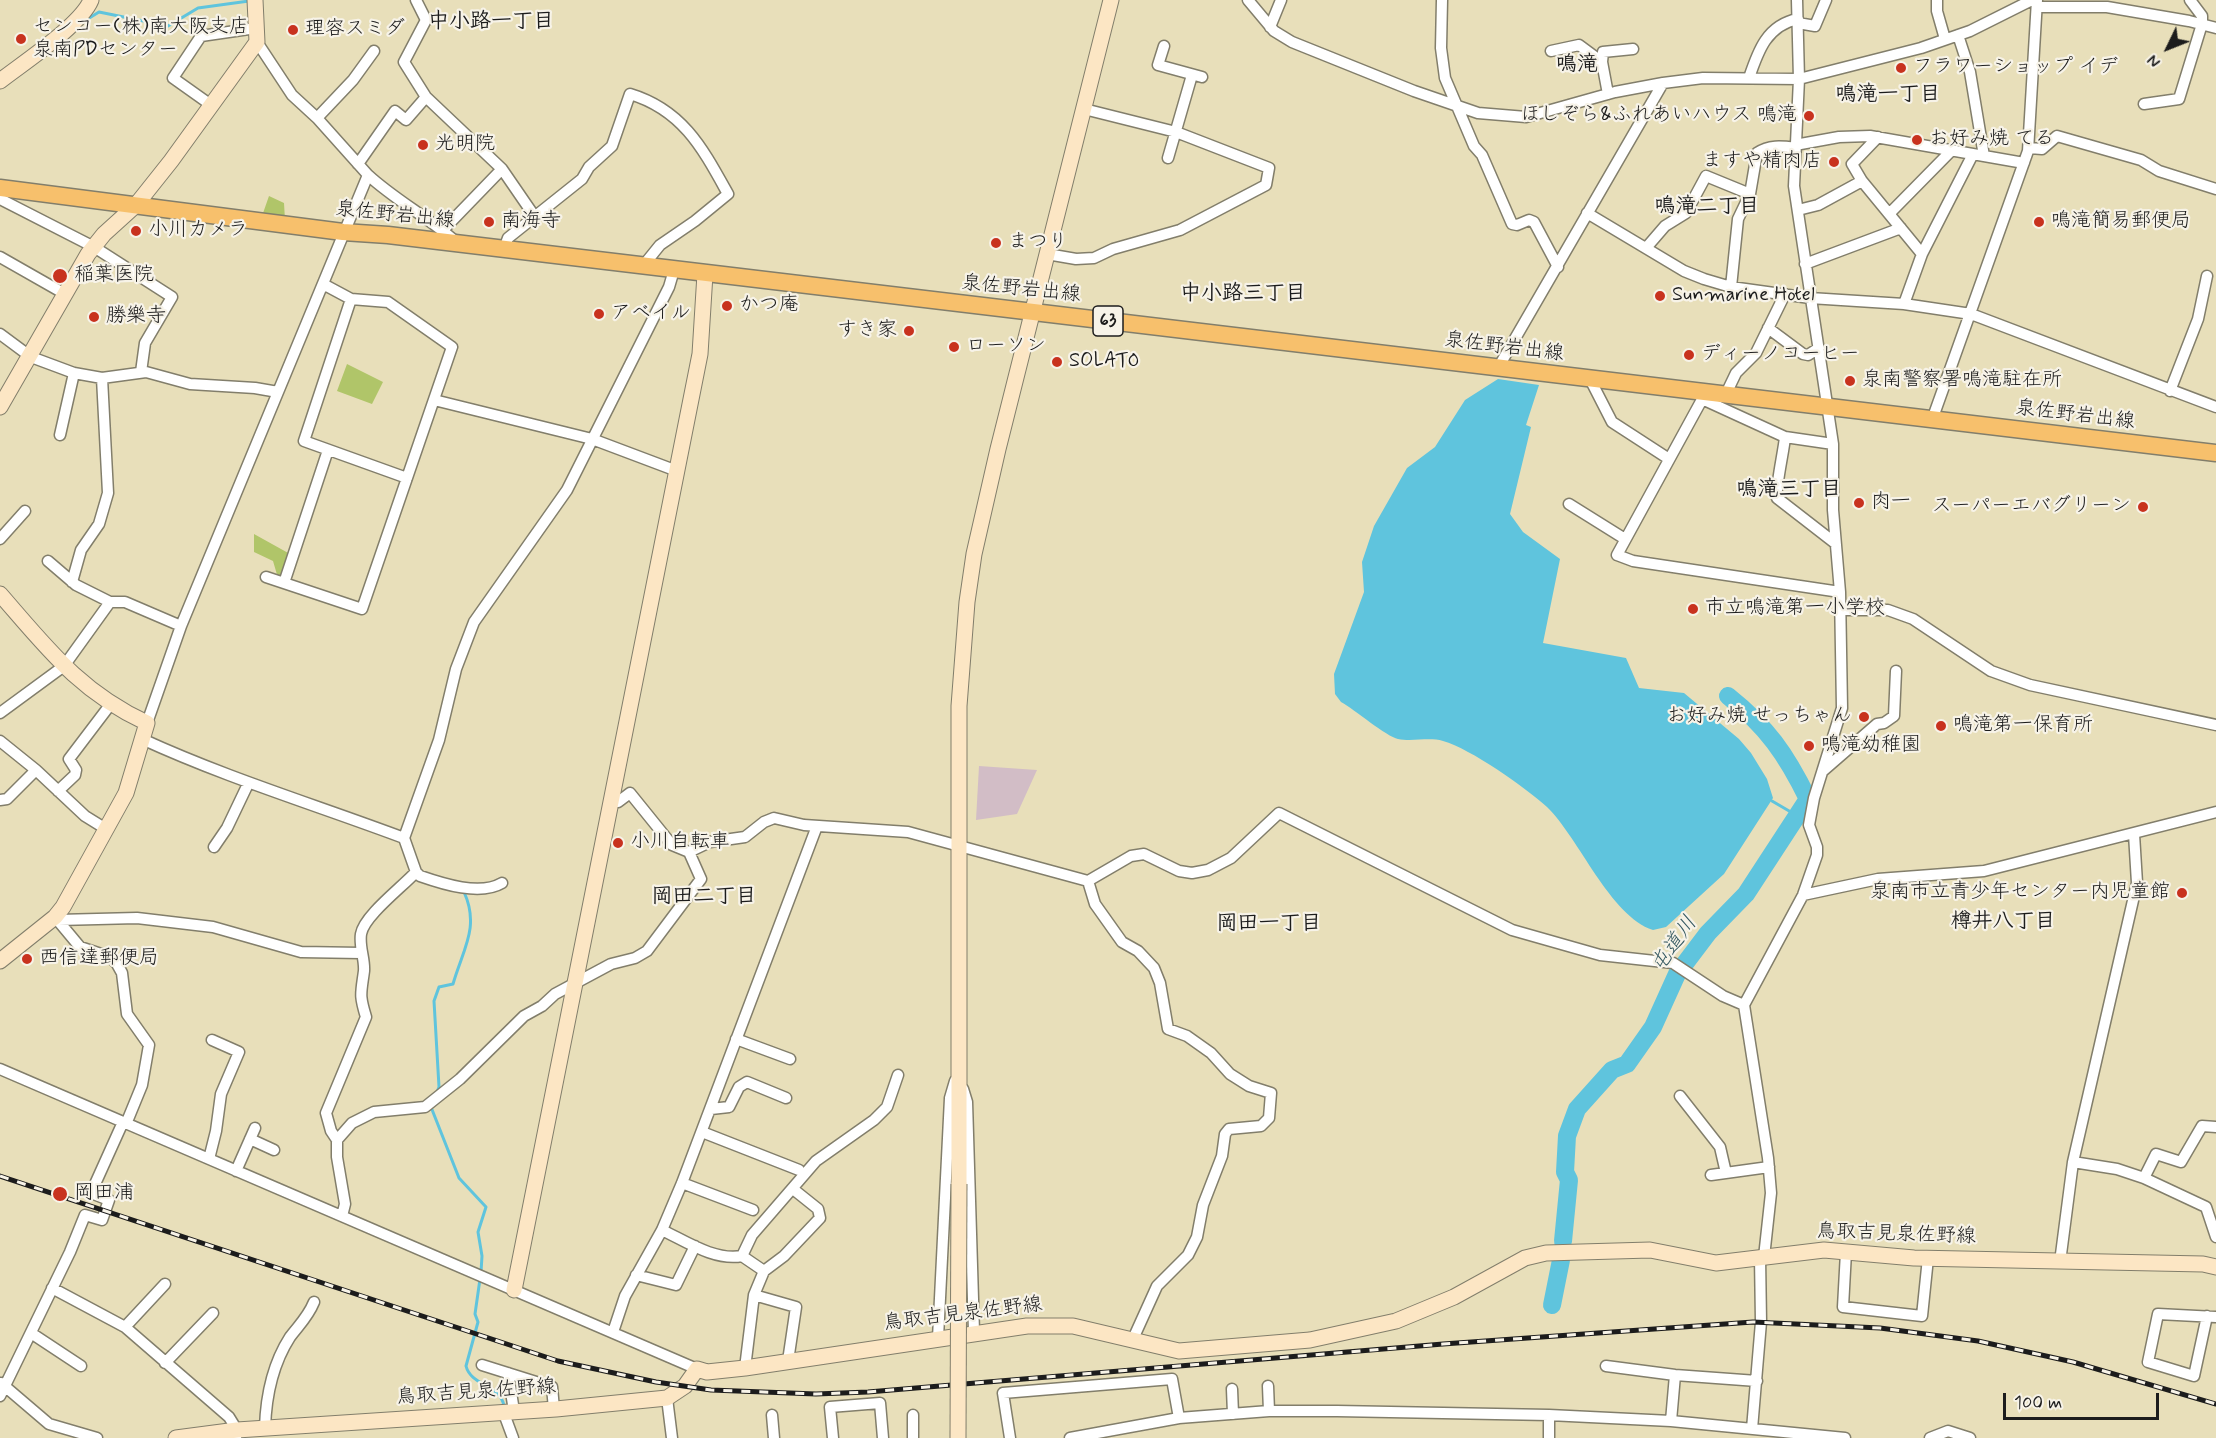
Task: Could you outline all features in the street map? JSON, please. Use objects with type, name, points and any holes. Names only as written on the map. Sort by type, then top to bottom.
[{"type":"main road","points":[[0,81],[75,21],[87,9],[91,0]]},
{"type":"main road","points":[[958,1438],[959,706],[967,602],[974,554],[998,449],[1111,0]]},
{"type":"main road","points":[[0,407],[94,247],[136,205],[211,105],[257,35],[259,2]]},
{"type":"main road","name":"泉佐野岩出線","points":[[0,188],[343,232],[457,243],[1498,368],[1704,396],[1725,396],[2216,453]]},
{"type":"main road","points":[[514,1290],[577,984],[700,354],[705,274]]},
{"type":"main road","points":[[0,594],[64,666],[110,705],[147,723],[126,793],[56,919],[0,961]]},
{"type":"main road","name":"鳥取吉見泉佐野線","points":[[697,1369],[707,1372],[745,1368],[974,1332],[1054,1325],[1073,1326],[1179,1351],[1310,1340],[1396,1321],[1454,1297],[1525,1258],[1546,1253],[1650,1250],[1716,1263],[1824,1250],[1928,1258],[2203,1264],[2216,1267]]},
{"type":"main road","points":[[668,1398],[685,1386],[697,1369]]},
{"type":"main road","name":"鳥取吉見泉佐野線","points":[[176,1438],[237,1434],[265,1428],[554,1409],[668,1398]]},
{"type":"street","points":[[416,0],[426,20],[404,62],[426,97],[502,169],[535,217]]},
{"type":"street","points":[[1248,0],[1270,27],[1292,42],[1478,113],[1526,117],[1608,94],[1663,83],[1703,78],[1799,78],[1922,48],[2035,2],[2108,7],[2216,28]]},
{"type":"street","points":[[1270,27],[1281,0]]},
{"type":"street","points":[[1442,0],[1441,48],[1445,78],[1474,146],[1482,154],[1512,224],[1516,225],[1529,220],[1534,222],[1558,267]]},
{"type":"street","points":[[1752,1430],[1761,1322],[1762,1257],[1771,1193],[1744,1005],[1803,895],[1817,855],[1817,846],[1809,825],[1842,708],[1833,444],[1794,186],[1799,78],[1797,0]]},
{"type":"street","points":[[1749,78],[1759,50],[1771,33],[1785,22],[1798,21],[1815,26],[1826,0],[1831,0]]},
{"type":"street","points":[[1937,0],[1937,11],[1946,39]]},
{"type":"street","points":[[2144,104],[2179,99],[2202,24],[2202,16],[2190,0]]},
{"type":"street","points":[[1932,420],[2029,148],[2035,2]]},
{"type":"street","points":[[211,105],[173,78],[201,36],[257,35],[292,95],[317,118],[368,175],[390,195],[457,243]]},
{"type":"street","points":[[1958,35],[1970,72],[1984,156]]},
{"type":"street","points":[[1551,51],[1579,45],[1602,62]]},
{"type":"street","points":[[1164,46],[1158,66],[1197,76],[1168,158]]},
{"type":"street","points":[[1608,94],[1602,62],[1603,52],[1633,49]]},
{"type":"street","points":[[317,118],[353,80],[374,51]]},
{"type":"street","points":[[1498,368],[1663,83]]},
{"type":"street","points":[[504,249],[508,237],[582,179],[588,167],[612,146],[630,94],[640,96],[688,129],[705,153],[728,194],[660,245],[643,266]]},
{"type":"street","points":[[358,164],[394,111],[406,120],[426,97]]},
{"type":"street","points":[[1047,254],[1094,258],[1113,249],[1180,230],[1266,186],[1269,168],[1176,132],[1084,110]]},
{"type":"street","points":[[2029,148],[2042,149],[2057,136],[2141,160],[2159,171],[2216,189]]},
{"type":"street","points":[[1731,287],[1738,219],[1750,194],[1757,153],[1770,147],[1795,146],[1839,137],[1878,137],[2024,163]]},
{"type":"street","points":[[1878,137],[1852,164],[1922,254]]},
{"type":"street","points":[[1889,214],[1952,150]]},
{"type":"street","points":[[1904,304],[1922,254],[1973,154]]},
{"type":"street","points":[[442,231],[502,169]]},
{"type":"street","points":[[147,723],[181,626],[368,175]]},
{"type":"street","points":[[1646,248],[1665,226],[1686,213],[1706,176],[1750,194]]},
{"type":"street","points":[[1798,210],[1818,205],[1863,181]]},
{"type":"street","points":[[0,199],[94,247],[172,297],[145,343],[141,372]]},
{"type":"street","points":[[1587,213],[1684,271],[1731,287],[1810,298],[1904,304],[1971,314],[2216,407]]},
{"type":"street","points":[[1805,264],[1900,228]]},
{"type":"street","points":[[0,257],[65,294]]},
{"type":"street","points":[[502,883],[496,886],[471,888],[436,882],[416,872],[404,838],[439,740],[465,639],[474,622],[567,490],[669,287],[674,270]]},
{"type":"street","points":[[2170,390],[2198,319],[2207,276]]},
{"type":"street","points":[[266,577],[362,609],[452,347],[388,302],[351,299],[323,284]]},
{"type":"street","points":[[1725,396],[1730,381],[1752,360],[1785,294]]},
{"type":"street","points":[[351,299],[304,441],[407,478]]},
{"type":"street","points":[[1768,328],[1803,354],[1808,355],[1819,348]]},
{"type":"street","points":[[0,334],[31,357],[74,373],[102,378],[141,372],[190,384],[255,388],[278,392]]},
{"type":"street","points":[[60,435],[74,373]]},
{"type":"street","points":[[72,582],[81,550],[99,524],[108,493],[102,378]]},
{"type":"street","points":[[1591,381],[1612,422],[1669,459]]},
{"type":"street","points":[[1833,444],[1785,437],[1704,396],[1617,555],[1633,561],[1839,592]]},
{"type":"street","points":[[434,400],[592,439],[677,471]]},
{"type":"street","points":[[1785,437],[1781,473],[1776,491],[1777,498],[1835,543]]},
{"type":"street","points":[[284,583],[328,450]]},
{"type":"street","points":[[1569,504],[1625,539]]},
{"type":"street","points":[[0,539],[25,511]]},
{"type":"street","points":[[48,561],[72,582],[110,602],[126,602],[181,626]]},
{"type":"street","points":[[0,713],[64,666],[110,602]]},
{"type":"street","points":[[1840,610],[1888,610],[1913,619],[1991,672],[2030,686],[2216,725]]},
{"type":"street","points":[[1823,771],[1877,724],[1884,723],[1894,716],[1896,671]]},
{"type":"street","points":[[58,791],[75,775],[76,770],[69,759],[110,705]]},
{"type":"street","points":[[142,739],[248,784],[284,794],[404,838]]},
{"type":"street","points":[[0,741],[36,770],[85,816],[106,829]]},
{"type":"street","points":[[0,800],[7,799],[36,770]]},
{"type":"street","points":[[214,847],[227,828],[248,784]]},
{"type":"street","points":[[337,1140],[344,1130],[361,1117],[374,1112],[425,1107],[460,1079],[524,1016],[542,1006],[555,994],[611,964],[635,958],[647,951],[659,938],[700,879],[689,852],[672,845],[630,793],[618,802],[612,801]]},
{"type":"street","points":[[1803,895],[1878,879],[1984,871],[2216,812]]},
{"type":"street","points":[[689,852],[710,842],[745,837],[764,822],[774,818],[817,826],[908,832],[959,844],[1088,881],[1131,856],[1144,855],[1179,871],[1192,873],[1208,870],[1231,858],[1279,813],[1512,930],[1600,955],[1673,963],[1723,996],[1744,1005]]},
{"type":"street","points":[[613,1332],[636,1275],[662,1230],[682,1183],[817,826]]},
{"type":"street","points":[[2060,1262],[2073,1162],[2137,883],[2134,834]]},
{"type":"street","points":[[342,1216],[345,1204],[337,1157],[337,1140],[331,1131],[326,1113],[366,1017],[360,995],[364,969],[361,933],[365,922],[416,872]]},
{"type":"street","points":[[1088,881],[1095,904],[1122,942],[1138,951],[1154,968],[1162,993],[1168,1029],[1187,1036],[1211,1053],[1230,1074],[1249,1086],[1270,1093],[1269,1118],[1261,1126],[1230,1129],[1225,1134],[1222,1156],[1203,1205],[1197,1237],[1188,1255],[1157,1286],[1133,1339]]},
{"type":"street","points":[[56,919],[136,918],[213,927],[301,952],[361,953]]},
{"type":"street","points":[[56,919],[80,947],[110,957],[117,964],[122,973],[127,1014],[149,1045],[142,1084],[91,1193],[109,1200],[102,1220],[85,1215],[31,1333],[2,1389],[55,1426],[97,1438]]},
{"type":"street","points":[[736,1039],[790,1059]]},
{"type":"street","points":[[208,1159],[216,1131],[221,1094],[238,1052],[212,1040]]},
{"type":"street","points":[[0,1069],[697,1369]]},
{"type":"street","points":[[958,1072],[967,1102],[974,1332]]},
{"type":"street","points":[[938,1338],[950,1098],[958,1072]]},
{"type":"street","points":[[742,1256],[752,1235],[816,1161],[874,1120],[886,1107],[898,1075]]},
{"type":"street","points":[[711,1109],[729,1107],[739,1088],[747,1082],[786,1098]]},
{"type":"street","points":[[1680,1096],[1720,1147],[1726,1173]]},
{"type":"street","points":[[2144,1178],[2156,1154],[2181,1162],[2202,1126],[2216,1126]]},
{"type":"street","points":[[236,1171],[255,1128]]},
{"type":"street","points":[[702,1132],[799,1170]]},
{"type":"street","points":[[250,1139],[274,1150]]},
{"type":"street","points":[[2073,1162],[2117,1169],[2144,1178],[2206,1207],[2216,1237]]},
{"type":"street","points":[[1711,1175],[1769,1167]]},
{"type":"street","points":[[682,1183],[753,1210]]},
{"type":"street","points":[[745,1368],[754,1294],[764,1271],[784,1256],[820,1218],[818,1209],[793,1190]]},
{"type":"street","points":[[662,1230],[718,1256],[732,1258],[742,1256],[764,1271]]},
{"type":"street","points":[[636,1275],[675,1285],[695,1245]]},
{"type":"street","points":[[1846,1252],[1843,1307],[1922,1316],[1928,1258]]},
{"type":"street","points":[[125,1327],[165,1284]]},
{"type":"street","points":[[52,1288],[125,1327],[222,1410],[237,1434]]},
{"type":"street","points":[[754,1294],[796,1308],[788,1361]]},
{"type":"street","points":[[265,1428],[270,1383],[278,1358],[298,1326],[309,1316],[314,1302]]},
{"type":"street","points":[[165,1363],[213,1313]]},
{"type":"street","points":[[2158,1314],[2212,1317],[2194,1376],[2148,1362],[2158,1314]]},
{"type":"street","points":[[31,1333],[81,1366]]},
{"type":"street","points":[[482,1365],[552,1387],[554,1409]]},
{"type":"street","points":[[1606,1366],[1675,1375],[1757,1381]]},
{"type":"street","points":[[508,1373],[509,1411],[513,1438]]},
{"type":"street","points":[[1671,1421],[1675,1375]]},
{"type":"street","points":[[1010,1438],[1003,1393],[1172,1379],[1179,1418]]},
{"type":"street","points":[[1268,1386],[1269,1411]]},
{"type":"street","points":[[1232,1389],[1233,1414]]},
{"type":"street","points":[[668,1398],[672,1438]]},
{"type":"street","points":[[833,1438],[830,1407],[880,1403],[883,1438]]},
{"type":"street","points":[[1070,1438],[1126,1433],[1179,1418],[1269,1411],[1549,1415],[1671,1421],[1845,1438]]},
{"type":"street","points":[[772,1415],[774,1438]]},
{"type":"street","points":[[913,1415],[914,1438]]},
{"type":"street","points":[[1549,1415],[1549,1438]]},
{"type":"street","points":[[52,1438],[55,1426]]},
{"type":"street","points":[[1930,1438],[1948,1431],[1970,1438]]},
{"type":"shaded area","points":[[979,766],[1037,770],[1017,814],[976,820]]},
{"type":"green space","points":[[269,196],[284,203],[285,220],[262,216]]},
{"type":"green space","points":[[347,364],[383,382],[372,404],[337,391]]},
{"type":"green space","points":[[254,534],[290,554],[283,573],[278,578],[273,561],[254,552]]},
{"type":"water","points":[[1498,379],[1539,385],[1526,425],[1531,427],[1510,514],[1523,532],[1560,559],[1543,643],[1626,658],[1639,688],[1684,693],[1739,739],[1751,753],[1767,779],[1773,798],[1724,874],[1666,927],[1653,930],[1637,922],[1623,909],[1609,893],[1559,821],[1547,807],[1512,779],[1455,745],[1432,739],[1403,740],[1393,737],[1341,702],[1335,694],[1334,674],[1364,592],[1362,562],[1374,526],[1407,468],[1435,447],[1465,400]]},
{"type":"waterway","points":[[86,20],[99,12],[168,26],[198,8],[249,1]]},
{"type":"waterway","name":"屯道川","points":[[1563,1241],[1569,1180],[1565,1172],[1567,1136],[1577,1109],[1612,1070],[1627,1064],[1653,1027],[1677,974],[1708,933],[1746,894],[1808,799],[1792,768],[1765,730],[1728,696]]},
{"type":"waterway","points":[[1772,801],[1796,815]]},
{"type":"waterway","points":[[437,1092],[439,1087],[434,1001],[439,987],[453,984],[468,938],[470,916],[464,892]]},
{"type":"waterway","points":[[431,1107],[459,1178],[486,1207],[478,1232],[482,1256],[481,1272]]},
{"type":"waterway","name":"屯道川","points":[[1552,1305],[1561,1260]]},
{"type":"waterway","points":[[480,1279],[475,1314],[478,1322],[466,1366],[473,1378],[497,1393],[504,1406]]},
{"type":"railway","points":[[0,1176],[558,1361],[656,1382],[711,1390],[816,1394],[868,1392],[1443,1344],[1753,1322],[1880,1328],[1978,1341],[2073,1362],[2216,1404]]},
{"type":"place","name":"理容スミダ","points":[[293,30]]},
{"type":"place","name":"センコー(株)南大阪支店 泉南PDセンター","points":[[21,39]]},
{"type":"place","name":"フラワーショップ イデ","points":[[1901,68]]},
{"type":"place","name":"ほしぞら&ふれあいハウス 鳴滝","points":[[1809,116]]},
{"type":"place","name":"お好み焼 てる","points":[[1917,140]]},
{"type":"place","name":"光明院","points":[[423,145]]},
{"type":"place","name":"ますや精肉店","points":[[1834,162]]},
{"type":"place","name":"南海寺","points":[[489,222]]},
{"type":"place","name":"鳴滝簡易郵便局","points":[[2039,222]]},
{"type":"place","name":"小川カメラ","points":[[136,231]]},
{"type":"place","name":"まつり","points":[[996,243]]},
{"type":"place","name":"稲葉医院","points":[[60,276]]},
{"type":"place","name":"Sunmarine Hotel","points":[[1660,296]]},
{"type":"place","name":"かつ庵","points":[[727,306]]},
{"type":"place","name":"アベイル","points":[[599,314]]},
{"type":"place","name":"勝樂寺","points":[[94,317]]},
{"type":"place","name":"すき家","points":[[909,331]]},
{"type":"place","name":"ローソン","points":[[954,347]]},
{"type":"place","name":"ディーノコーヒー","points":[[1689,355]]},
{"type":"place","name":"SOLATO","points":[[1057,362]]},
{"type":"place","name":"泉南警察署鳴滝駐在所","points":[[1850,381]]},
{"type":"place","name":"肉一","points":[[1859,503]]},
{"type":"place","name":"スーパーエバグリーン","points":[[2143,507]]},
{"type":"place","name":"市立鳴滝第一小学校","points":[[1693,609]]},
{"type":"place","name":"お好み焼 せっちゃん","points":[[1864,717]]},
{"type":"place","name":"鳴滝第一保育所","points":[[1941,726]]},
{"type":"place","name":"鳴滝幼稚園","points":[[1809,746]]},
{"type":"place","name":"小川自転車","points":[[618,843]]},
{"type":"place","name":"泉南市立青少年センター内児童館","points":[[2182,893]]},
{"type":"place","name":"西信達郵便局","points":[[27,959]]},
{"type":"place","name":"岡田浦","points":[[60,1194]]},
{"type":"district","name":"中小路一丁目","points":[[491,23]]},
{"type":"district","name":"鳴滝","points":[[1577,66]]},
{"type":"district","name":"鳴滝一丁目","points":[[1888,96]]},
{"type":"district","name":"鳴滝二丁目","points":[[1707,208]]},
{"type":"district","name":"中小路三丁目","points":[[1243,295]]},
{"type":"district","name":"鳴滝三丁目","points":[[1789,491]]},
{"type":"district","name":"岡田二丁目","points":[[704,898]]},
{"type":"district","name":"樽井八丁目","points":[[2003,923]]},
{"type":"district","name":"岡田一丁目","points":[[1269,925]]}]
